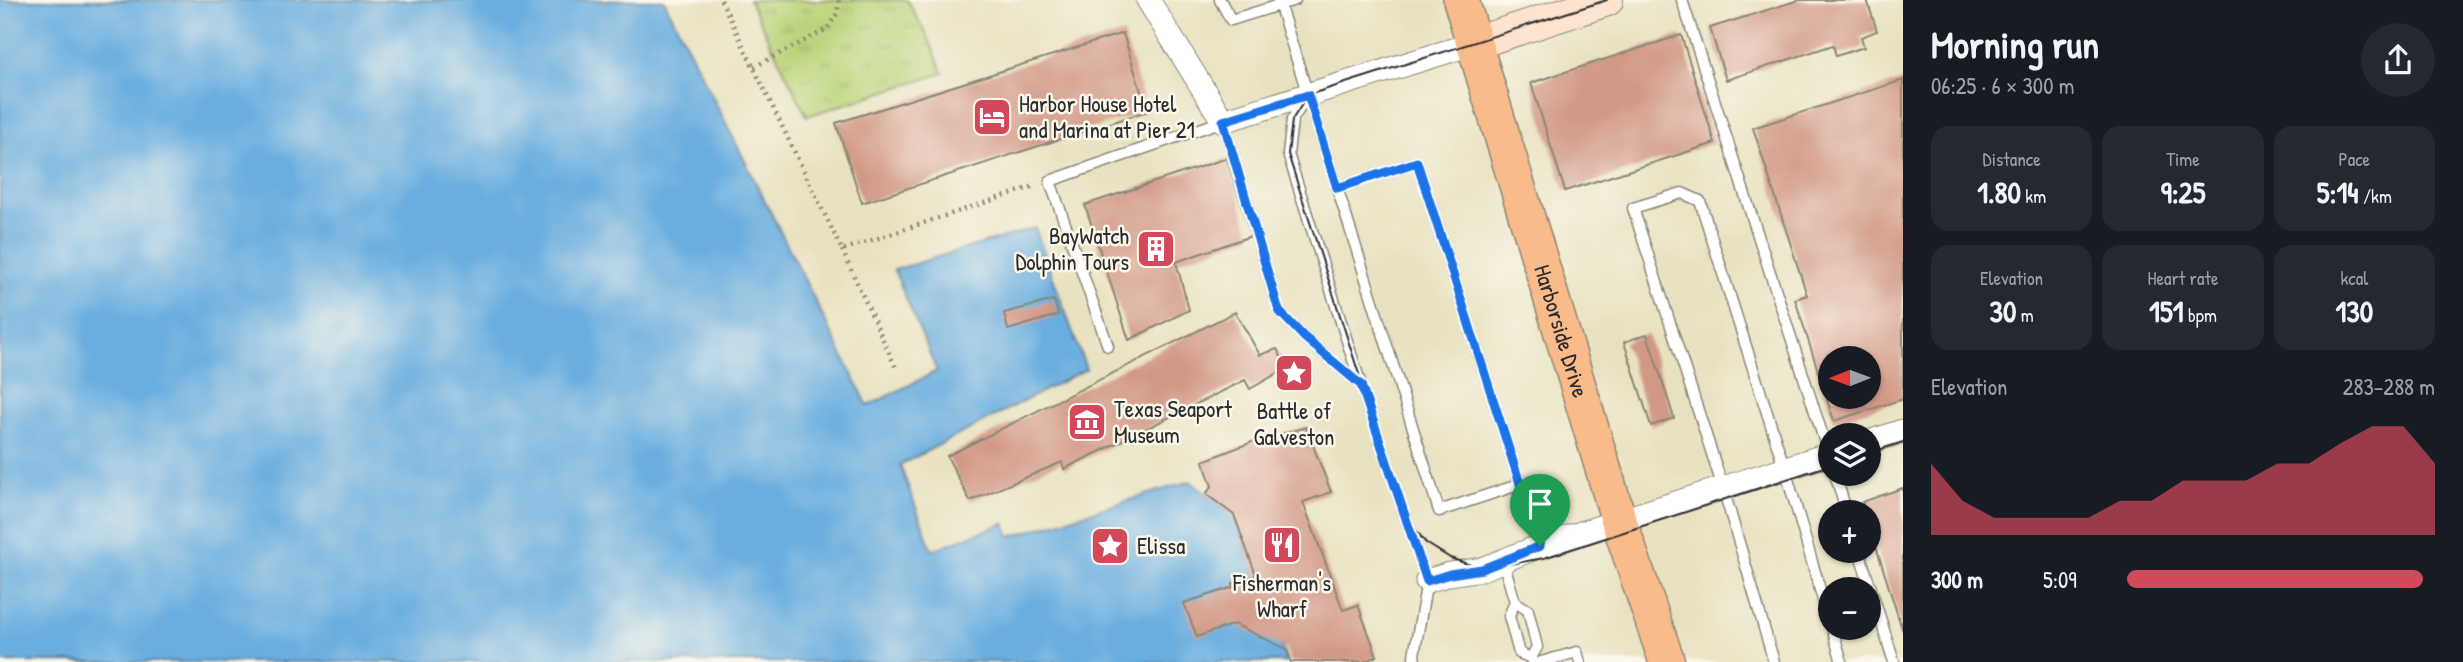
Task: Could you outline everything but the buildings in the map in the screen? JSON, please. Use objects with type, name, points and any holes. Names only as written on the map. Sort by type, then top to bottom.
[{"type":"main road","name":"Harborside Drive","points":[[1461,0],[1619,521],[1667,662]]},
{"type":"main road","points":[[1475,43],[1607,0]]},
{"type":"street","points":[[1148,0],[1223,121],[1475,43]]},
{"type":"street","points":[[1881,438],[1903,431]]},
{"type":"street","points":[[1427,581],[1482,569],[1540,546],[1723,488],[1784,469],[1818,463]]},
{"type":"lane","points":[[1220,0],[1231,20],[1279,2],[1295,0]]},
{"type":"lane","points":[[1682,0],[1819,423]]},
{"type":"lane","points":[[1279,2],[1439,511],[1521,484]]},
{"type":"lane","points":[[1308,95],[1292,120],[1288,154],[1427,581],[1415,662]]},
{"type":"lane","points":[[1108,346],[1050,181],[1223,121],[1279,311],[1304,337],[1361,385]]},
{"type":"lane","points":[[1337,188],[1417,162],[1540,546]]},
{"type":"lane","points":[[1774,662],[1723,488],[1633,208],[1682,193],[1700,201],[1818,583]]},
{"type":"lane","points":[[1503,561],[1516,602],[1528,610],[1537,648],[1534,661]]},
{"type":"lane","points":[[1863,563],[1894,662]]},
{"type":"lane","points":[[1516,602],[1509,616],[1519,653],[1534,661],[1577,652],[1580,662]]},
{"type":"lane","points":[[1835,640],[1842,662]]},
{"type":"path","points":[[720,0],[842,250],[896,368]]},
{"type":"path","points":[[754,67],[827,29],[837,14],[839,0]]},
{"type":"path","points":[[842,250],[1050,181]]},
{"type":"green space","points":[[749,0],[907,0],[929,39],[943,73],[807,116]]},
{"type":"water","points":[[0,0],[664,0],[868,406],[937,371],[894,270],[1035,228],[1086,369],[900,465],[932,550],[1005,523],[1010,537],[1190,481],[1234,515],[1287,662],[0,662]]},
{"type":"tram line","points":[[1607,0],[1308,95],[1292,120],[1288,154],[1405,517],[1426,543],[1450,558],[1482,569],[1544,558],[1818,469]]},
{"type":"tram line","points":[[1881,449],[1903,442]]},
{"type":"place","name":"Harbor House Hotel and Marina at Pier 21","points":[[992,117]]},
{"type":"place","name":"BayWatch Dolphin Tours","points":[[1156,249]]},
{"type":"place","name":"Battle of Galveston","points":[[1294,373]]},
{"type":"place","name":"Texas Seaport Museum","points":[[1087,422]]},
{"type":"place","name":"Fisherman's Wharf","points":[[1282,545]]},
{"type":"place","name":"Elissa","points":[[1110,546]]},
{"type":"route","points":[[1308,95],[1337,188],[1417,162],[1540,546],[1482,569],[1427,581],[1361,385],[1304,337],[1279,311],[1223,121],[1308,95]]}]
